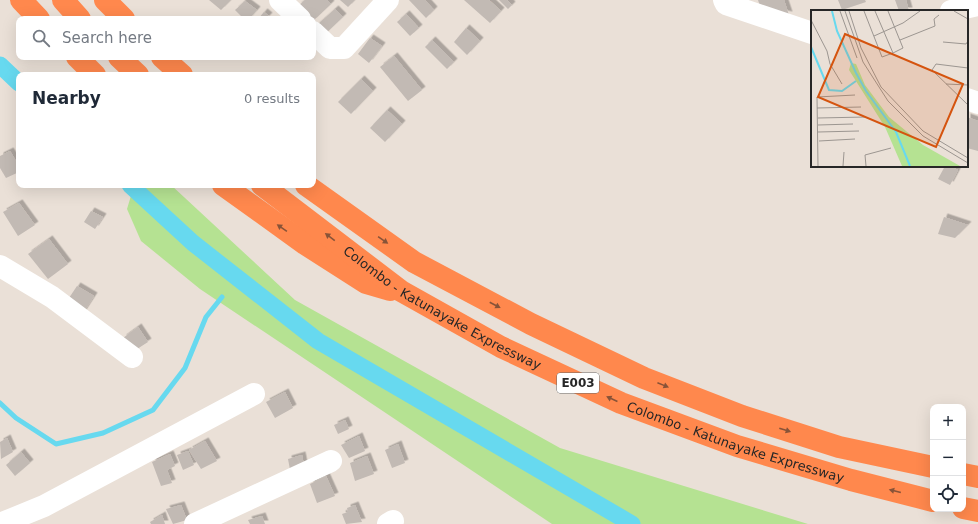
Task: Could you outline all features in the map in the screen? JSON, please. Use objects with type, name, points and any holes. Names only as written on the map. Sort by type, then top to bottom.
[{"type":"highway","points":[[21,0],[36,16]]},
{"type":"highway","points":[[63,0],[77,16]]},
{"type":"highway","points":[[104,0],[121,16]]},
{"type":"highway","points":[[80,60],[93,72]]},
{"type":"highway","points":[[122,60],[135,72]]},
{"type":"highway","points":[[165,60],[179,72]]},
{"type":"highway","points":[[227,188],[305,244],[366,283],[401,292]]},
{"type":"highway","name":"Colombo - Katunayake Expressway","points":[[266,188],[401,292],[501,347],[621,403],[737,446],[851,480],[930,500]]},
{"type":"highway","name":"Colombo - Katunayake Expressway","points":[[310,188],[414,262],[531,324],[644,378],[742,416],[839,447],[930,466]]},
{"type":"highway","points":[[966,475],[978,477]]},
{"type":"highway","points":[[966,509],[978,511]]},
{"type":"street","points":[[280,0],[297,16]]},
{"type":"street","points":[[316,35],[330,48],[344,48],[388,0]]},
{"type":"street","points":[[724,0],[726,4],[811,33]]},
{"type":"street","points":[[956,10],[978,5]]},
{"type":"street","points":[[968,99],[978,103]]},
{"type":"street","points":[[0,266],[52,297],[132,357]]},
{"type":"street","points":[[0,524],[44,506],[254,394]]},
{"type":"street","points":[[194,524],[331,461]]},
{"type":"green space","points":[[174,188],[295,300],[560,448],[808,524],[552,524],[200,289],[141,241],[127,209],[133,189]]},
{"type":"building","points":[[209,0],[231,0],[221,10]]},
{"type":"building","points":[[305,0],[327,0],[331,4],[316,18],[316,16],[308,16],[298,6]]},
{"type":"building","points":[[340,0],[355,0],[348,7]]},
{"type":"building","points":[[409,0],[425,0],[434,10],[426,18]]},
{"type":"building","points":[[464,0],[489,0],[501,11],[490,23]]},
{"type":"building","points":[[499,0],[507,0],[512,5],[508,9]]},
{"type":"building","points":[[758,0],[784,0],[789,15],[761,9]]},
{"type":"building","points":[[838,0],[865,0],[866,2],[842,10]]},
{"type":"building","points":[[895,0],[906,0],[909,10],[899,10]]},
{"type":"building","points":[[245,1],[257,10],[252,16],[241,16],[235,10]]},
{"type":"building","points":[[335,9],[343,17],[324,35],[316,26]]},
{"type":"building","points":[[264,12],[269,16],[261,16]]},
{"type":"building","points":[[406,14],[419,28],[410,36],[397,22]]},
{"type":"building","points":[[466,28],[480,41],[467,55],[454,42]]},
{"type":"building","points":[[370,38],[382,46],[369,63],[358,54]]},
{"type":"building","points":[[432,40],[454,62],[447,69],[425,47]]},
{"type":"building","points":[[394,56],[422,90],[408,101],[380,67]]},
{"type":"building","points":[[361,79],[373,91],[351,114],[338,102]]},
{"type":"building","points":[[387,110],[402,124],[385,142],[370,128]]},
{"type":"building","points":[[968,117],[978,121],[978,151],[968,148]]},
{"type":"building","points":[[10,151],[16,161],[16,173],[6,178],[0,168],[0,156]]},
{"type":"building","points":[[944,167],[952,167],[958,170],[950,185],[938,179]]},
{"type":"building","points":[[19,203],[35,225],[18,236],[3,212]]},
{"type":"building","points":[[91,211],[103,217],[95,229],[84,222]]},
{"type":"building","points":[[944,217],[968,225],[955,238],[938,234]]},
{"type":"building","points":[[49,239],[68,264],[48,279],[28,254]]},
{"type":"building","points":[[77,286],[94,296],[81,316],[65,304]]},
{"type":"building","points":[[138,327],[148,342],[134,351],[123,338]]},
{"type":"building","points":[[285,392],[293,408],[275,418],[266,402]]},
{"type":"building","points":[[345,420],[349,429],[338,434],[334,425]]},
{"type":"building","points":[[359,436],[365,451],[349,458],[341,445]]},
{"type":"building","points":[[7,438],[13,452],[1,459],[0,442]]},
{"type":"building","points":[[205,441],[217,461],[201,469],[189,450]]},
{"type":"building","points":[[398,444],[405,463],[392,468],[385,450]]},
{"type":"building","points":[[188,451],[194,465],[183,470],[177,455]]},
{"type":"building","points":[[21,452],[30,463],[15,476],[6,465]]},
{"type":"building","points":[[170,454],[175,466],[167,470],[172,483],[161,486],[152,462]]},
{"type":"building","points":[[302,455],[305,470],[291,475],[288,459]]},
{"type":"building","points":[[367,456],[374,474],[355,481],[350,463]]},
{"type":"building","points":[[326,476],[335,496],[317,503],[310,484]]},
{"type":"building","points":[[181,505],[187,520],[173,524],[166,509]]},
{"type":"building","points":[[355,505],[362,522],[346,524],[342,514],[348,512],[347,508]]},
{"type":"building","points":[[162,515],[165,524],[151,524],[150,522]]},
{"type":"building","points":[[262,516],[265,524],[250,524],[248,520]]},
{"type":"waterway","points":[[0,65],[16,80]]},
{"type":"waterway","points":[[133,188],[193,243],[318,341],[632,524]]},
{"type":"waterway","points":[[0,403],[16,418],[56,444],[103,433],[153,410],[185,368],[206,317],[222,297]]}]
